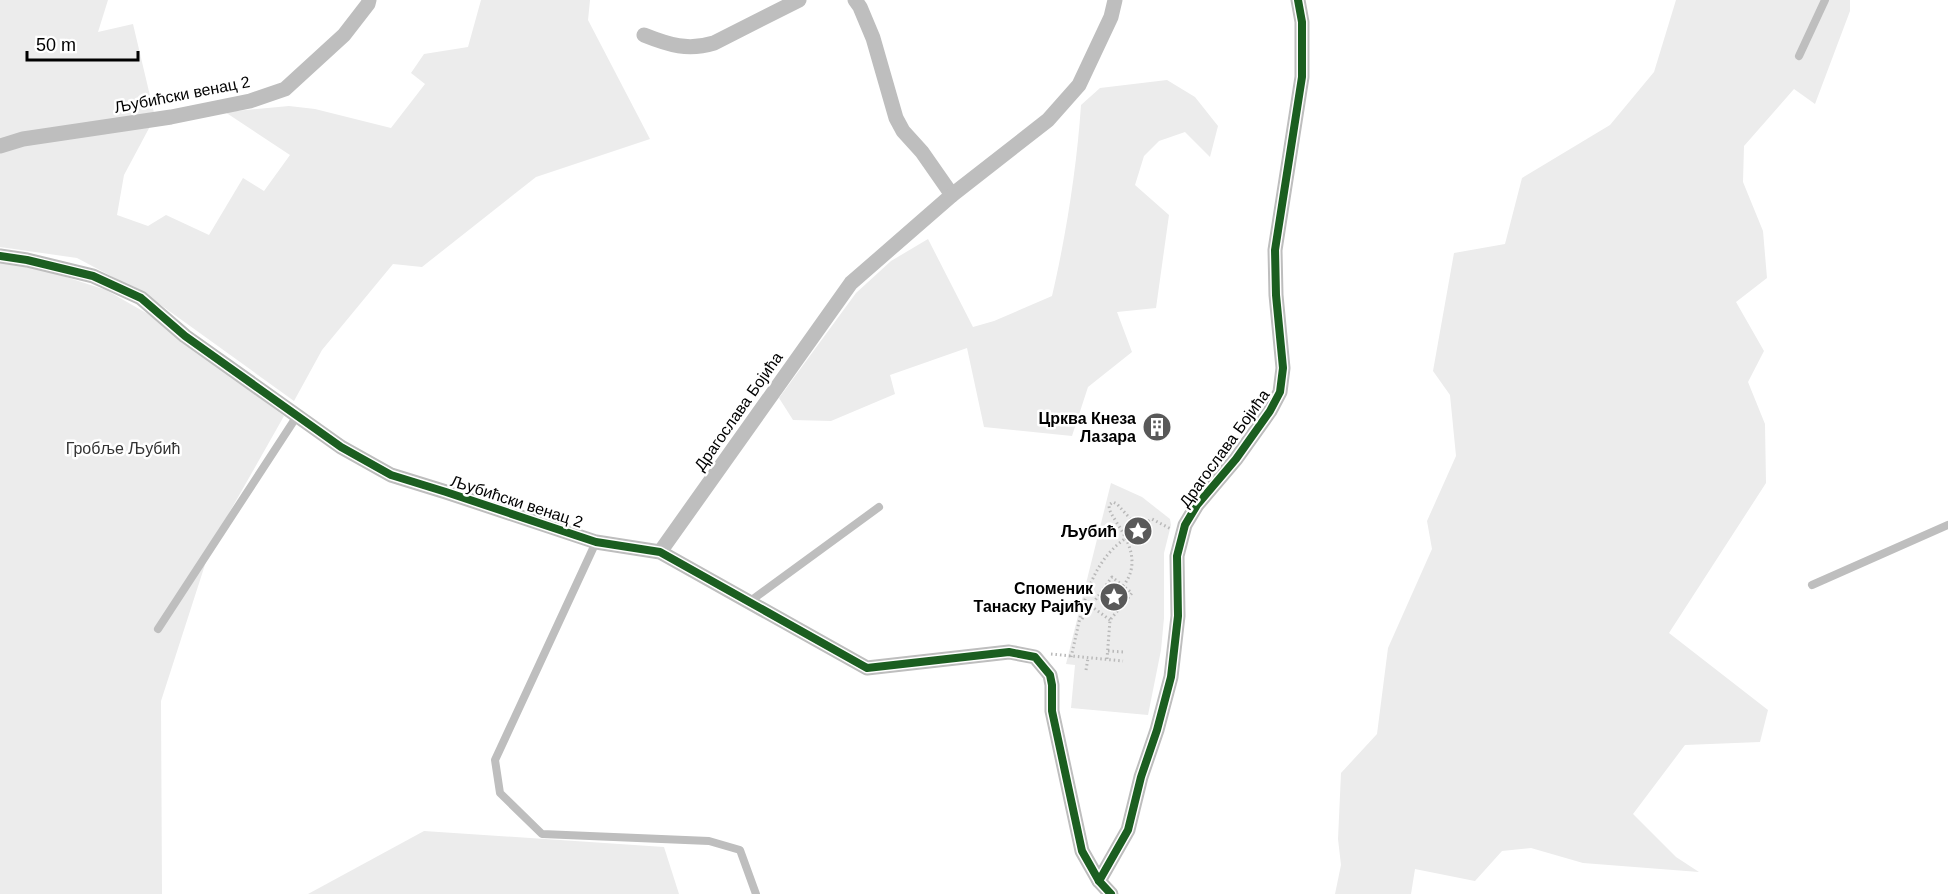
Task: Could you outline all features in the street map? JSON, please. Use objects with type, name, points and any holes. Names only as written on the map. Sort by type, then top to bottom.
[{"type":"street","name":"Љубићски венац 2","points":[[0,146],[23,139],[171,117],[250,101],[285,89],[344,35],[369,0]]},
{"type":"street","points":[[644,35],[669,45],[703,47],[799,0]]},
{"type":"street","points":[[855,0],[873,38],[896,118],[903,131],[922,152],[951,195]]},
{"type":"street","name":"Драгослава Бојића","points":[[660,552],[851,283],[951,195],[1048,120],[1079,86],[1111,17],[1114,0]]},
{"type":"street","name":"Драгослава Бојића","points":[[1099,881],[1128,830],[1141,777],[1157,730],[1171,677],[1178,616],[1177,556],[1182,533],[1197,506],[1236,459],[1270,411],[1280,392],[1283,368],[1276,295],[1275,249],[1302,77],[1302,22],[1298,0]]},
{"type":"street","name":"Љубићски венац 2","points":[[0,256],[93,276],[141,298],[185,336],[340,447],[391,475],[596,542],[660,552],[867,668],[1009,652],[1035,657]]},
{"type":"street","points":[[1035,657],[1050,675],[1052,711],[1082,851],[1099,881],[1111,894]]},
{"type":"lane","points":[[1799,56],[1825,0]]},
{"type":"lane","points":[[158,629],[297,416]]},
{"type":"lane","points":[[749,602],[879,507]]},
{"type":"lane","points":[[1812,585],[1948,525]]},
{"type":"lane","name":"Љубићски венац 2","points":[[596,542],[495,760],[500,793],[542,834],[709,841],[740,850],[756,894]]},
{"type":"path","points":[[1123,586],[1133,566],[1126,538],[1108,509],[1112,503],[1117,504],[1136,525],[1152,519],[1182,533]]},
{"type":"path","points":[[1071,657],[1095,571],[1110,551],[1126,538]]},
{"type":"path","points":[[1080,621],[1112,577],[1132,593],[1110,621],[1107,660]]},
{"type":"path","points":[[1104,589],[1123,604]]},
{"type":"path","points":[[1091,606],[1110,621]]},
{"type":"path","points":[[1108,651],[1124,652]]},
{"type":"path","points":[[1035,657],[1041,653],[1124,661]]},
{"type":"path","points":[[1086,670],[1088,658]]},
{"type":"green space","points":[[0,0],[108,0],[98,32],[133,24],[155,117],[124,175],[117,215],[148,226],[166,215],[209,235],[243,178],[264,191],[290,155],[225,112],[289,106],[315,109],[391,128],[425,84],[411,73],[424,54],[468,47],[481,0],[590,0],[588,20],[650,139],[536,177],[422,267],[393,264],[322,350],[294,401],[147,295],[77,258],[0,247]]},
{"type":"green space","points":[[1676,0],[1850,0],[1850,11],[1815,104],[1794,89],[1744,146],[1743,182],[1763,231],[1767,278],[1736,302],[1764,351],[1748,382],[1765,424],[1766,483],[1669,633],[1768,710],[1760,742],[1685,745],[1633,814],[1676,857],[1699,872],[1583,863],[1531,848],[1502,851],[1475,881],[1415,869],[1411,894],[1335,894],[1341,865],[1338,839],[1341,773],[1377,734],[1388,648],[1432,549],[1427,521],[1456,456],[1450,395],[1433,371],[1454,253],[1505,244],[1522,178],[1610,125],[1654,72]]},
{"type":"green space","points":[[1167,80],[1195,97],[1218,126],[1210,157],[1185,132],[1159,141],[1144,156],[1135,185],[1169,215],[1156,308],[1117,312],[1132,352],[1088,387],[1072,436],[984,427],[967,348],[890,375],[895,394],[831,421],[793,420],[779,398],[856,293],[891,261],[928,239],[973,327],[994,321],[1052,296],[1070,201],[1081,105],[1100,88]]},
{"type":"green space","name":"Гробље Љубић","points":[[0,261],[29,265],[106,290],[148,314],[284,416],[212,543],[161,701],[162,894],[0,894]]},
{"type":"green space","points":[[1111,483],[1142,497],[1170,519],[1171,525],[1164,553],[1164,618],[1161,650],[1148,715],[1071,708],[1075,665],[1066,664]]},
{"type":"green space","points":[[424,831],[664,847],[679,894],[308,894]]},
{"type":"cycle path","points":[[1099,881],[1128,830],[1141,777],[1157,730],[1171,677],[1178,616],[1177,556],[1185,525],[1197,505],[1236,459],[1270,411],[1280,392],[1283,368],[1276,295],[1275,250],[1302,77],[1302,22],[1298,0]]},
{"type":"cycle path","points":[[0,256],[93,276],[141,298],[185,336],[341,447],[391,475],[596,542],[660,552],[867,668],[1009,652],[1035,657],[1050,675],[1052,711],[1082,851],[1099,881],[1111,894]]},
{"type":"place","name":"Црква Кнеза Лазара","points":[[1157,427]]},
{"type":"place","name":"Љубић","points":[[1138,531]]},
{"type":"place","name":"Споменик Танаску Рајићу","points":[[1114,597]]}]
